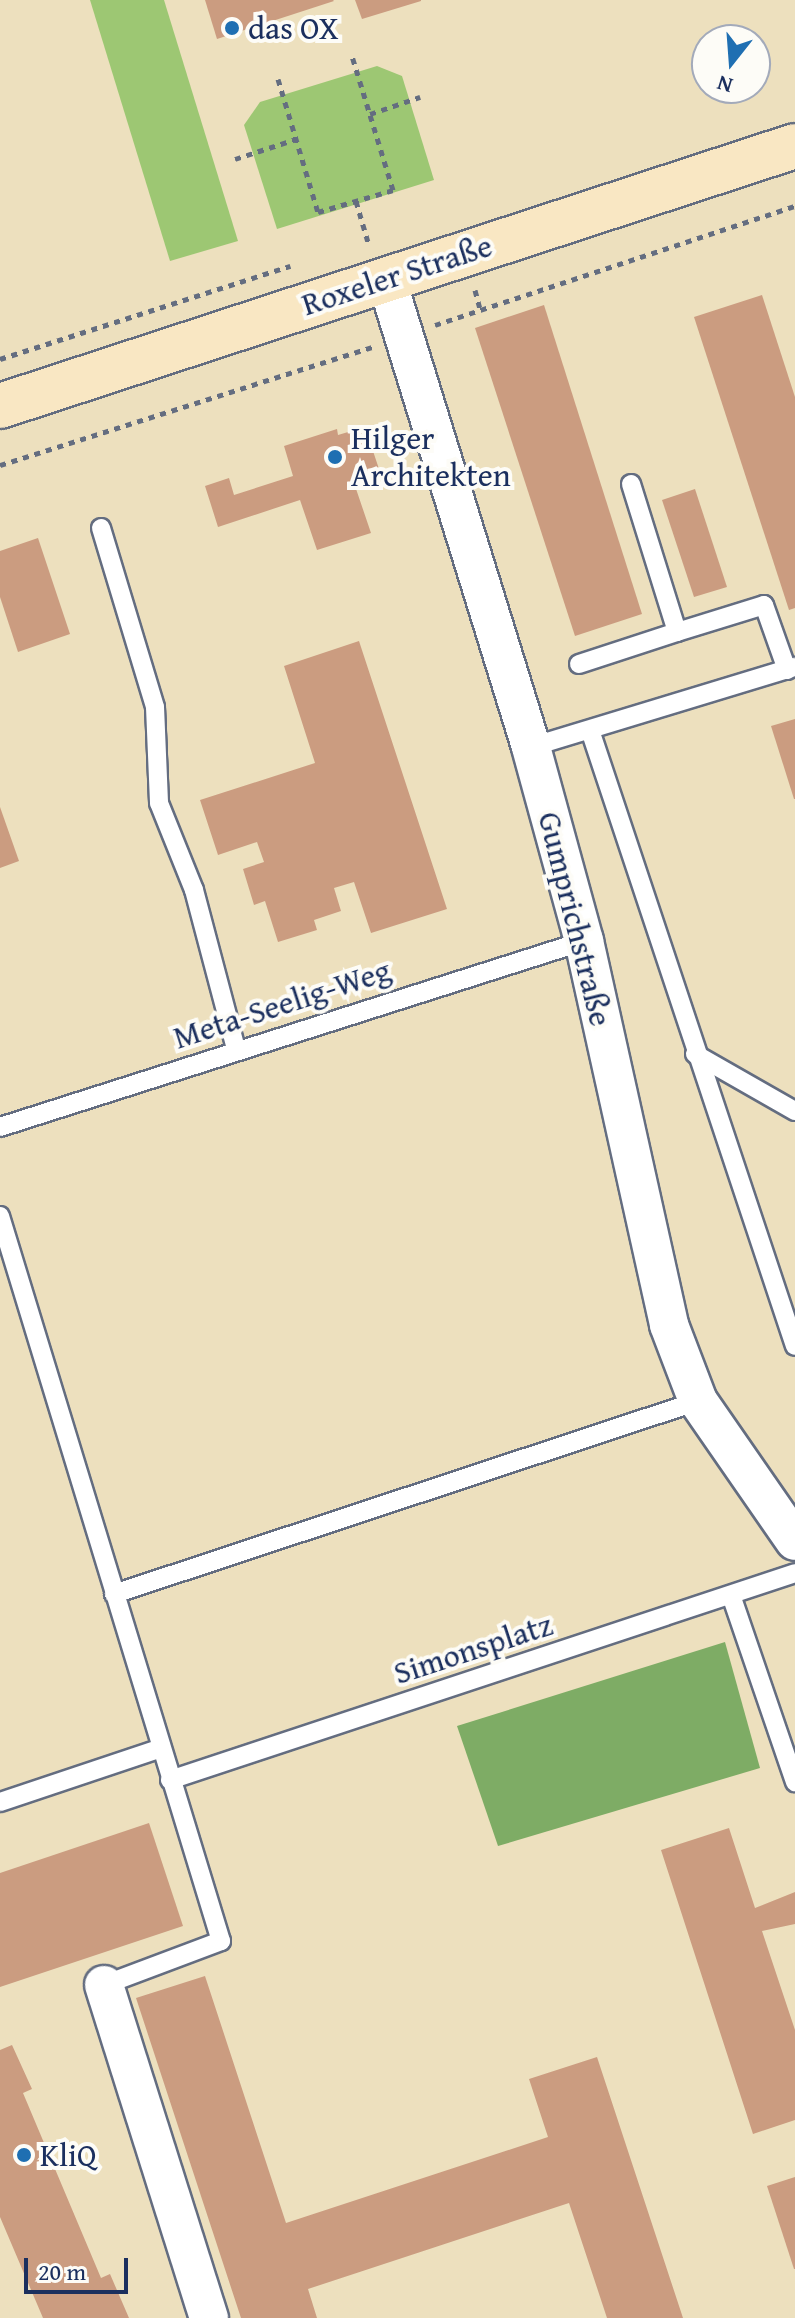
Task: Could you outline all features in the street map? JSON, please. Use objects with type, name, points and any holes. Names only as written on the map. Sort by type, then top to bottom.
[{"type":"main road","name":"Roxeler Straße","points":[[0,406],[378,252],[795,146]]},
{"type":"street","name":"Gumprichstraße","points":[[378,252],[401,337],[531,747],[584,941],[669,1325],[698,1401],[795,1541]]},
{"type":"street","points":[[104,1985],[209,2318]]},
{"type":"lane","points":[[631,484],[677,632]]},
{"type":"lane","points":[[101,528],[155,707],[159,803],[194,890],[236,1049]]},
{"type":"lane","points":[[531,747],[791,669],[764,605],[579,664]]},
{"type":"lane","points":[[590,730],[695,1054],[795,1346]]},
{"type":"lane","name":"Meta-Seelig-Weg","points":[[0,1127],[236,1049],[584,941]]},
{"type":"lane","points":[[695,1054],[795,1111]]},
{"type":"lane","points":[[0,1216],[221,1941],[104,1985]]},
{"type":"lane","points":[[114,1594],[698,1401]]},
{"type":"lane","name":"Simonsplatz","points":[[170,1780],[795,1573]]},
{"type":"lane","points":[[731,1595],[795,1782]]},
{"type":"lane","points":[[0,1802],[161,1748]]},
{"type":"path","points":[[278,79],[318,212],[393,190],[351,53]]},
{"type":"path","points":[[370,114],[420,97]]},
{"type":"path","points":[[235,159],[296,139]]},
{"type":"path","points":[[356,201],[378,252]]},
{"type":"path","points":[[0,465],[401,337],[795,206]]},
{"type":"path","points":[[354,246],[378,252]]},
{"type":"path","points":[[0,359],[300,263]]},
{"type":"green space","points":[[90,0],[164,0],[238,241],[170,261]]},
{"type":"green space","points":[[377,66],[402,76],[434,180],[277,229],[244,125],[260,102]]},
{"type":"green space","points":[[725,1642],[760,1768],[498,1846],[457,1726]]},
{"type":"building","name":"das OX","points":[[205,0],[333,0],[334,1],[217,39]]},
{"type":"building","name":"das OX","points":[[355,0],[421,0],[421,1],[362,19]]},
{"type":"building","points":[[762,295],[795,397],[795,608],[789,610],[694,317]]},
{"type":"building","points":[[544,305],[642,614],[575,636],[475,328]]},
{"type":"building","points":[[365,427],[379,469],[352,477],[371,533],[317,550],[300,500],[218,527],[205,486],[229,478],[234,495],[293,476],[284,446],[337,429],[338,435]]},
{"type":"building","points":[[695,489],[727,587],[694,597],[662,500]]},
{"type":"building","points":[[38,538],[70,634],[18,652],[0,597],[0,551]]},
{"type":"building","points":[[359,641],[447,909],[371,933],[354,882],[334,888],[341,911],[314,920],[317,930],[278,942],[265,901],[254,905],[243,869],[264,862],[257,842],[218,855],[200,800],[315,763],[284,666]]},
{"type":"building","points":[[795,719],[795,799],[794,799],[771,726]]},
{"type":"building","points":[[0,807],[19,861],[0,868]]},
{"type":"building","points":[[149,1823],[183,1926],[0,1987],[0,1873]]},
{"type":"building","points":[[729,1828],[755,1908],[795,1892],[795,1924],[762,1931],[795,2030],[795,2120],[753,2134],[661,1850]]},
{"type":"building","points":[[205,1976],[286,2223],[548,2137],[529,2079],[597,2057],[683,2318],[607,2318],[569,2203],[308,2289],[317,2318],[241,2318],[136,1998]]},
{"type":"building","name":"KliQ","points":[[12,2045],[32,2089],[23,2093],[101,2278],[110,2274],[129,2318],[43,2318],[0,2217],[0,2050]]},
{"type":"building","points":[[795,2177],[795,2269],[794,2269],[767,2186]]},
{"type":"place","name":"das OX","points":[[232,28]]},
{"type":"place","name":"Hilger Architekten","points":[[335,457]]},
{"type":"place","name":"KliQ","points":[[24,2155]]}]
